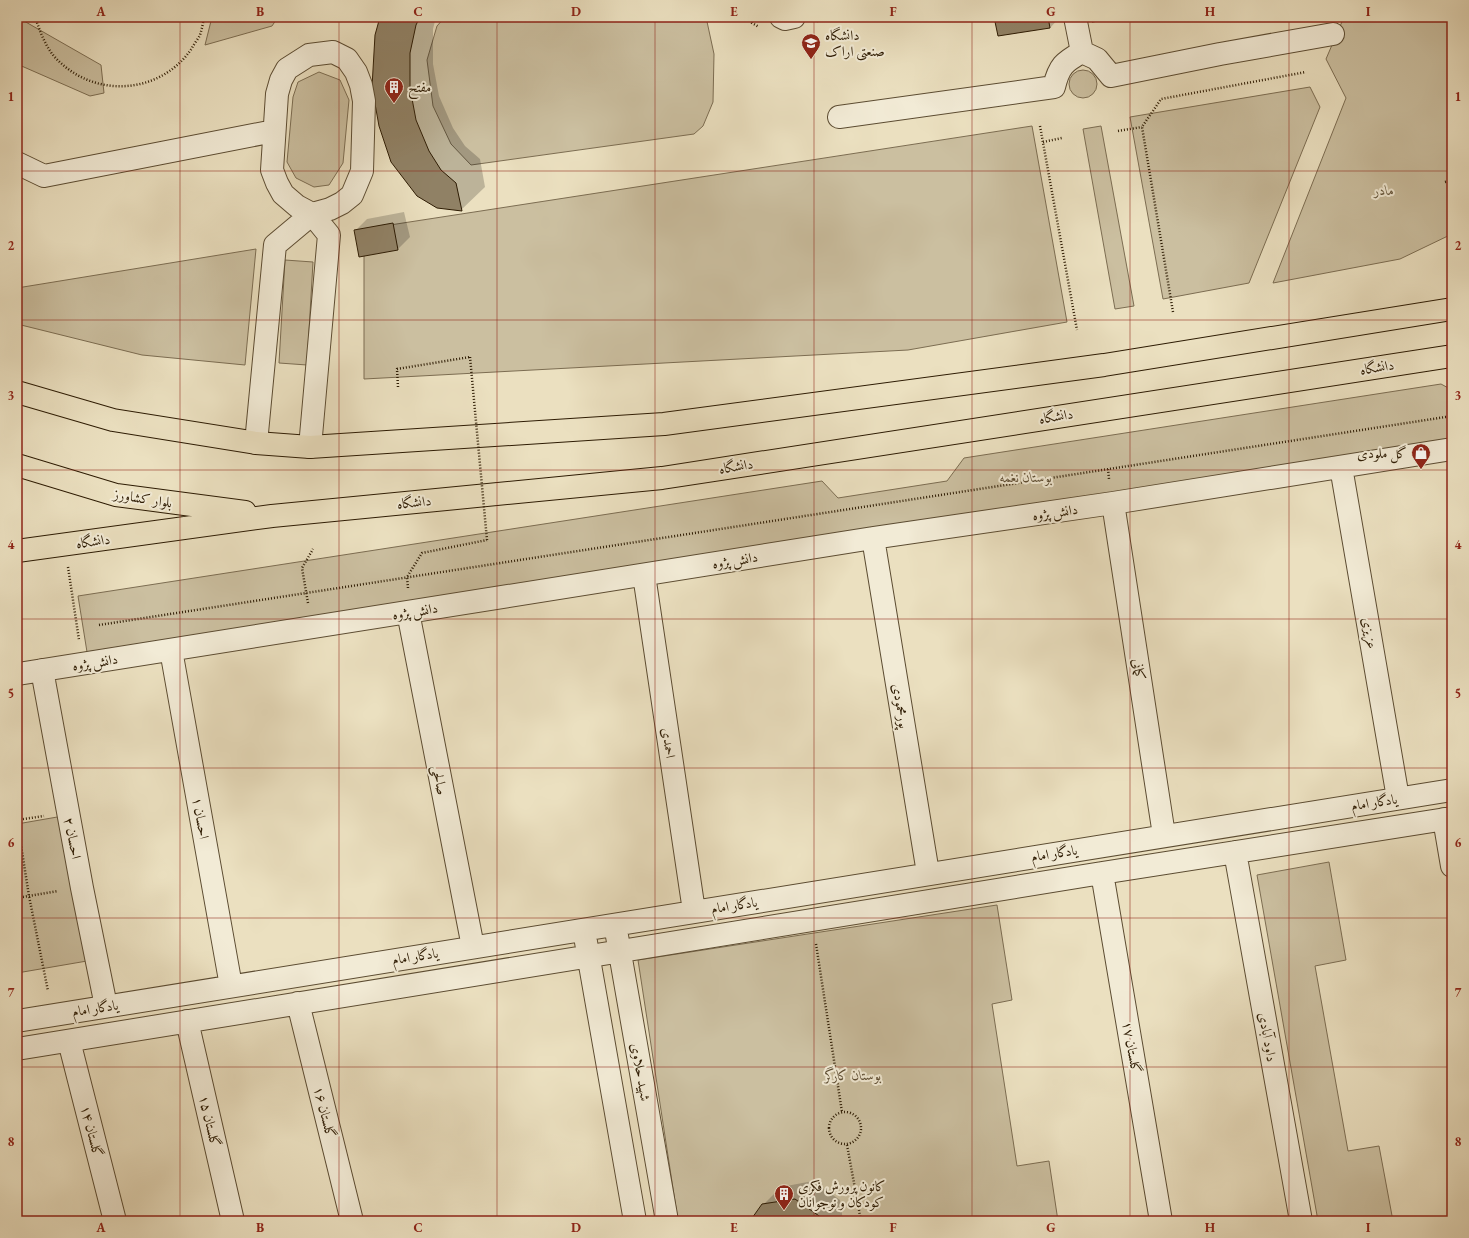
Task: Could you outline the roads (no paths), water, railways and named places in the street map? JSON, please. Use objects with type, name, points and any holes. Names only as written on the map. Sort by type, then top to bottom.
[{"type":"main road","points":[[1405,316],[1452,296]]},
{"type":"main road","points":[[17,392],[113,420],[256,443],[310,447],[664,424],[1104,365],[1452,309]]},
{"type":"main road","name":"دانشگاه","points":[[17,551],[272,516],[662,478],[1448,358]]},
{"type":"main road","name":"بلوار کشاورز","points":[[17,465],[116,495],[272,516]]},
{"type":"street","points":[[781,17],[784,19],[794,17]]},
{"type":"street","points":[[1075,17],[1082,52]]},
{"type":"street","points":[[1082,52],[1097,59],[1111,76],[1220,54],[1333,34]]},
{"type":"street","points":[[256,443],[275,245],[312,214],[330,209],[342,203],[352,195],[362,171],[364,101],[361,84],[356,72],[347,59],[333,52],[309,55],[287,69],[281,80],[277,94],[274,131],[272,170],[283,194],[297,206],[312,214],[329,235],[310,447]]},
{"type":"street","points":[[839,117],[1054,87],[1058,72],[1069,59],[1082,52]]},
{"type":"street","points":[[17,163],[44,176],[274,131]]},
{"type":"street","name":"دانش پژوه","points":[[18,674],[873,538],[1113,503],[1452,449]]},
{"type":"street","name":"عزیزی","points":[[1341,467],[1398,798]]},
{"type":"street","name":"کمانی","points":[[1113,503],[1164,835]]},
{"type":"street","name":"پورمحمودی","points":[[873,538],[928,873]]},
{"type":"street","name":"احمدی","points":[[644,575],[694,911]]},
{"type":"street","name":"صالحی","points":[[408,612],[473,947]]},
{"type":"street","name":"احسان ۱","points":[[171,650],[231,986]]},
{"type":"street","name":"احسان ۲","points":[[42,670],[82,888],[106,1006]]},
{"type":"street","name":"یادگار امام","points":[[17,1021],[1164,835],[1452,790]]},
{"type":"street","points":[[1448,819],[1452,866]]},
{"type":"street","name":"یادگار امام","points":[[17,1049],[1102,873],[1448,819]]},
{"type":"street","name":"داود آبادی","points":[[1235,852],[1301,1221]]},
{"type":"street","name":"گلستان ۱۷","points":[[1102,873],[1161,1221]]},
{"type":"street","name":"شهید حلاوی","points":[[615,924],[667,1221]]},
{"type":"street","points":[[584,929],[635,1221]]},
{"type":"street","name":"گلستان ۱۶","points":[[298,1003],[352,1221]]},
{"type":"street","name":"گلستان ۱۵","points":[[187,1021],[233,1221]]},
{"type":"street","name":"گلستان ۱۴","points":[[69,1041],[115,1221]]},
{"type":"street","points":[[628,1182],[659,1176]]},
{"type":"place","name":"دانشگاه صنعتی اراک","points":[[811,60]]},
{"type":"place","name":"مفتح","points":[[394,104]]},
{"type":"place","name":"گل ملودی","points":[[1421,470]]},
{"type":"place","name":"کانون پرورش فکری کودکان و نوجوانان","points":[[784,1211]]},
{"type":"park label","name":"مادر","points":[[1384,190]]},
{"type":"park label","name":"بوستان نغمه","points":[[1026,477]]},
{"type":"park label","name":"بوستان کارگر","points":[[853,1075]]}]
